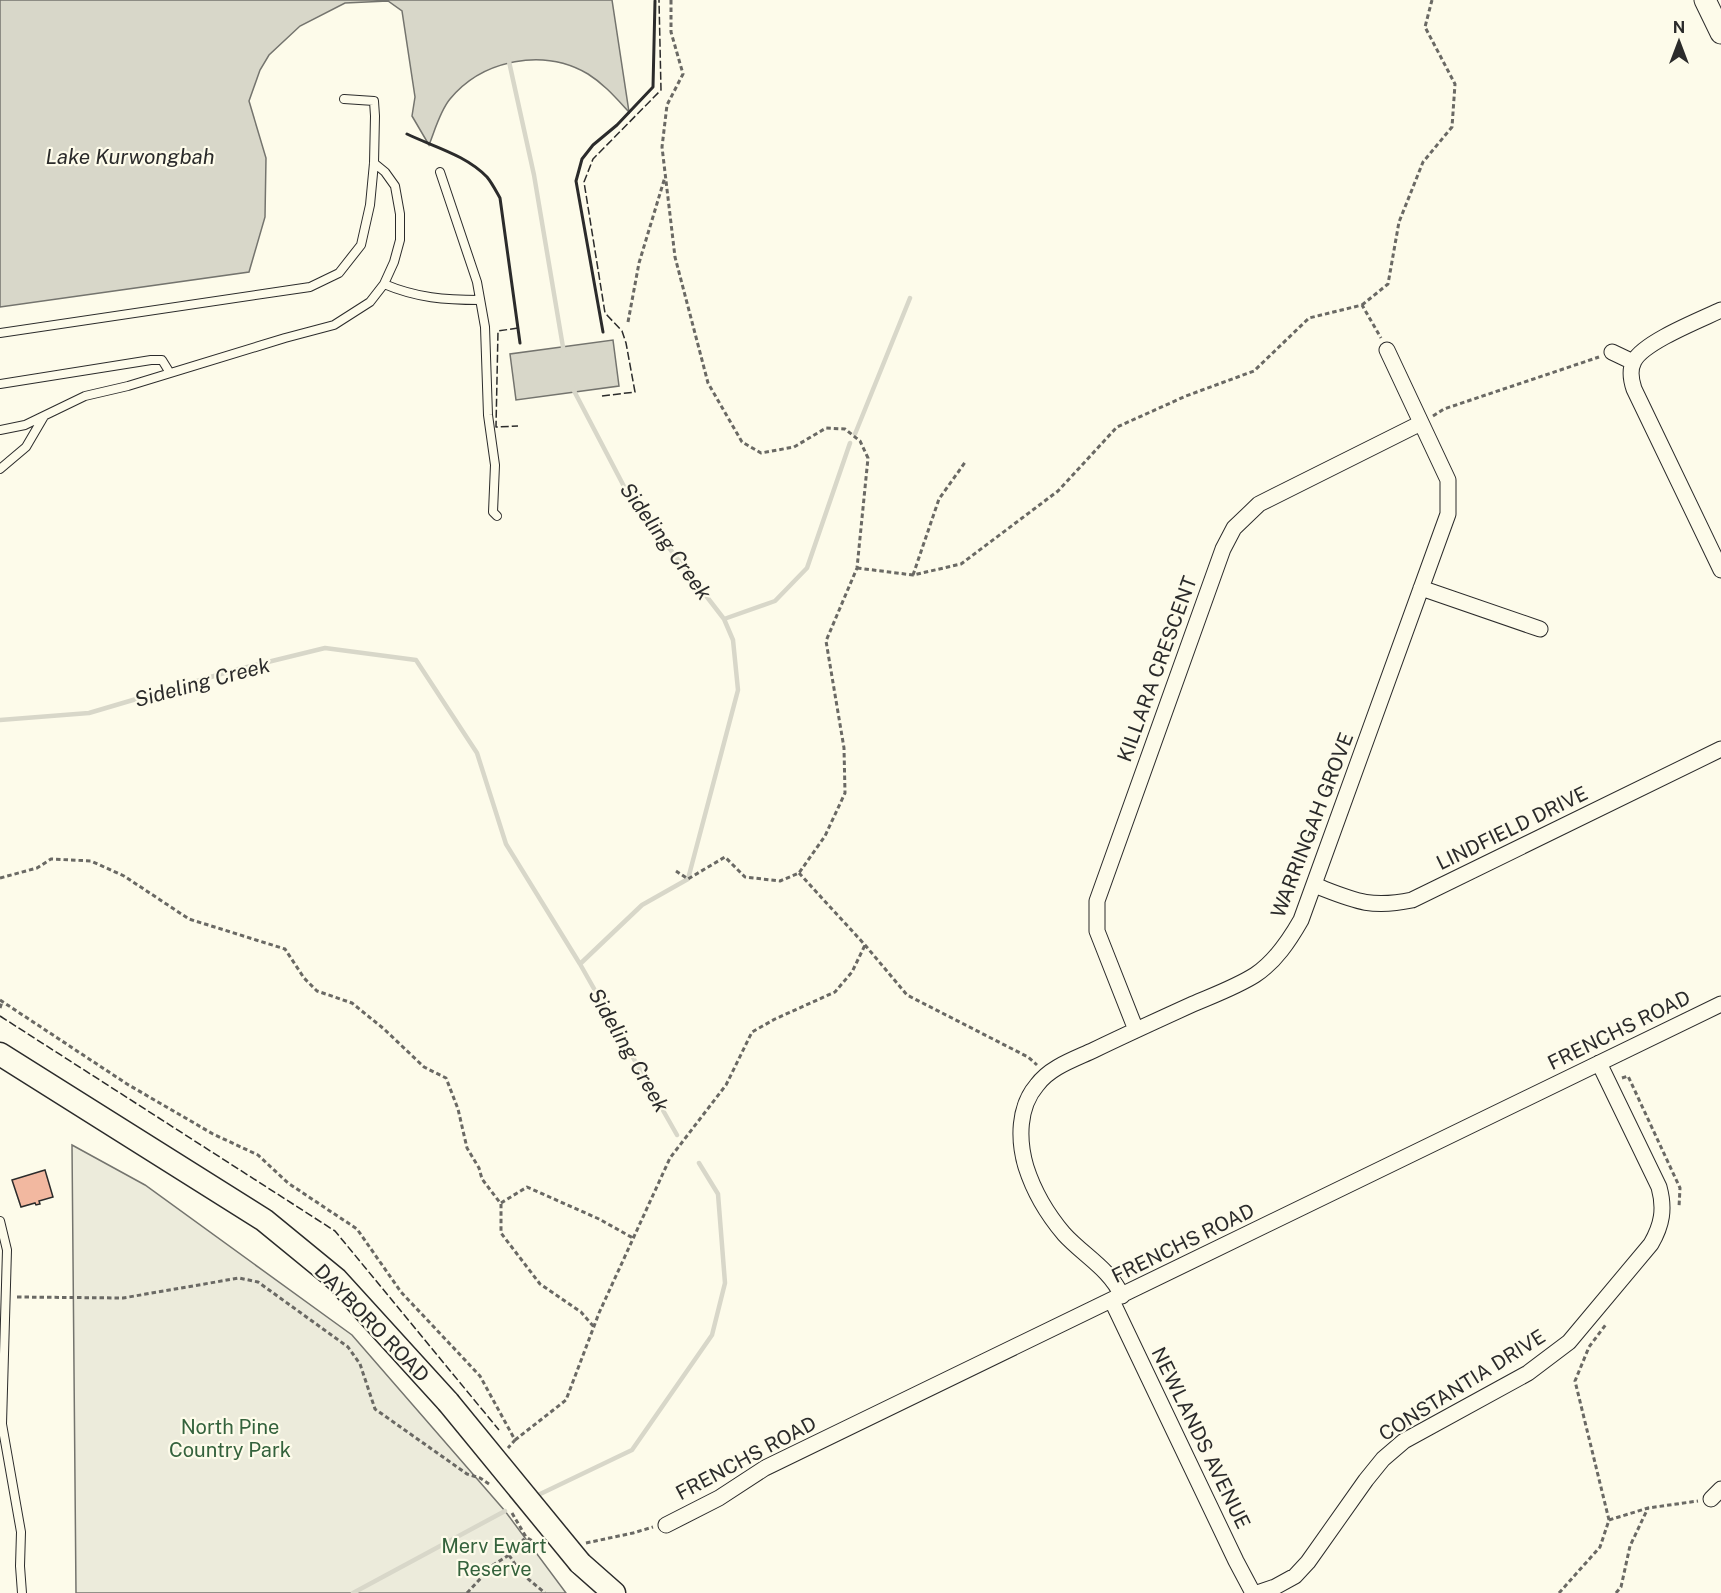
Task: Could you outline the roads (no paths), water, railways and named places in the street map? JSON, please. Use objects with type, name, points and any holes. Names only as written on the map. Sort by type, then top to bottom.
[{"type":"main road","points":[[1705,0],[1721,33]]},
{"type":"main road","name":"DAYBORO ROAD","points":[[0,1054],[264,1220],[336,1280],[447,1402],[580,1563],[600,1593]]},
{"type":"main road","name":"DAYBORO ROAD","points":[[580,1563],[614,1593]]},
{"type":"street","points":[[1721,310],[1649,346],[1633,362],[1631,372],[1634,388],[1721,570]]},
{"type":"street","name":"WARRINGAH GROVE","points":[[1117,1299],[1118,1287],[1065,1234],[1039,1199],[1026,1167],[1022,1146],[1023,1113],[1036,1085],[1048,1073],[1256,974],[1273,960],[1288,942],[1301,920],[1448,514],[1448,480],[1387,350]]},
{"type":"street","points":[[1612,352],[1633,362]]},
{"type":"street","name":"KILLARA CRESCENT","points":[[1136,1030],[1097,931],[1096,901],[1223,549],[1234,528],[1259,504],[1421,423]]},
{"type":"street","points":[[1420,588],[1540,629]]},
{"type":"street","name":"LINDFIELD DRIVE","points":[[1314,885],[1353,900],[1373,904],[1412,900],[1721,749]]},
{"type":"street","name":"FRENCHS ROAD","points":[[666,1525],[719,1498],[765,1468],[1721,1004]]},
{"type":"street","name":"CONSTANTIA DRIVE","points":[[1255,1593],[1275,1587],[1295,1576],[1308,1562],[1383,1459],[1404,1442],[1528,1373],[1569,1342],[1651,1244],[1660,1229],[1663,1214],[1659,1187],[1599,1063]]},
{"type":"street","name":"NEWLANDS AVENUE","points":[[1117,1299],[1236,1561],[1255,1593]]},
{"type":"lane","points":[[0,333],[310,287],[339,273],[361,245],[370,205],[374,163],[374,101],[344,99]]},
{"type":"lane","points":[[0,430],[25,425],[85,396],[128,386],[334,325],[370,302],[384,284],[394,262],[400,240],[400,214],[395,186],[385,172],[374,163]]},
{"type":"lane","points":[[440,172],[477,282],[485,327],[488,415],[495,465],[493,512],[497,516]]},
{"type":"lane","points":[[384,284],[403,292],[429,298],[480,300]]},
{"type":"lane","points":[[0,384],[151,360],[162,360],[166,363],[170,373]]},
{"type":"lane","points":[[0,468],[26,447],[43,417]]},
{"type":"lane","points":[[0,1221],[7,1250],[2,1424],[21,1532],[22,1593]]},
{"type":"water","name":"Lake Kurwongbah","points":[[0,0],[612,0],[629,112],[599,82],[571,66],[553,61],[515,62],[479,75],[464,85],[443,109],[429,145],[412,116],[415,97],[402,11],[388,1],[345,3],[300,26],[269,55],[260,70],[249,101],[266,158],[265,217],[249,272],[0,307]]},
{"type":"water","points":[[613,340],[619,386],[516,400],[510,354]]},
{"type":"waterway","name":"Sideling Creek","points":[[508,57],[534,175],[564,353]]},
{"type":"waterway","points":[[855,434],[910,298]]},
{"type":"waterway","name":"Sideling Creek","points":[[572,387],[629,496],[724,619],[733,640],[738,690],[688,879],[642,905],[580,964]]},
{"type":"waterway","points":[[724,619],[775,601],[807,568],[850,443]]},
{"type":"waterway","name":"Sideling Creek","points":[[0,720],[89,713],[231,671],[325,648],[416,660],[477,753],[506,844],[580,964],[677,1135]]},
{"type":"waterway","name":"Sideling Creek","points":[[536,1496],[632,1450],[712,1335],[725,1283],[718,1194],[699,1163]]},
{"type":"waterway","name":"Sideling Creek","points":[[353,1593],[505,1511]]},
{"type":"park label","name":"North Pine Country Park","points":[[230,1438]]},
{"type":"park label","name":"Merv Ewart Reserve","points":[[494,1558]]}]
